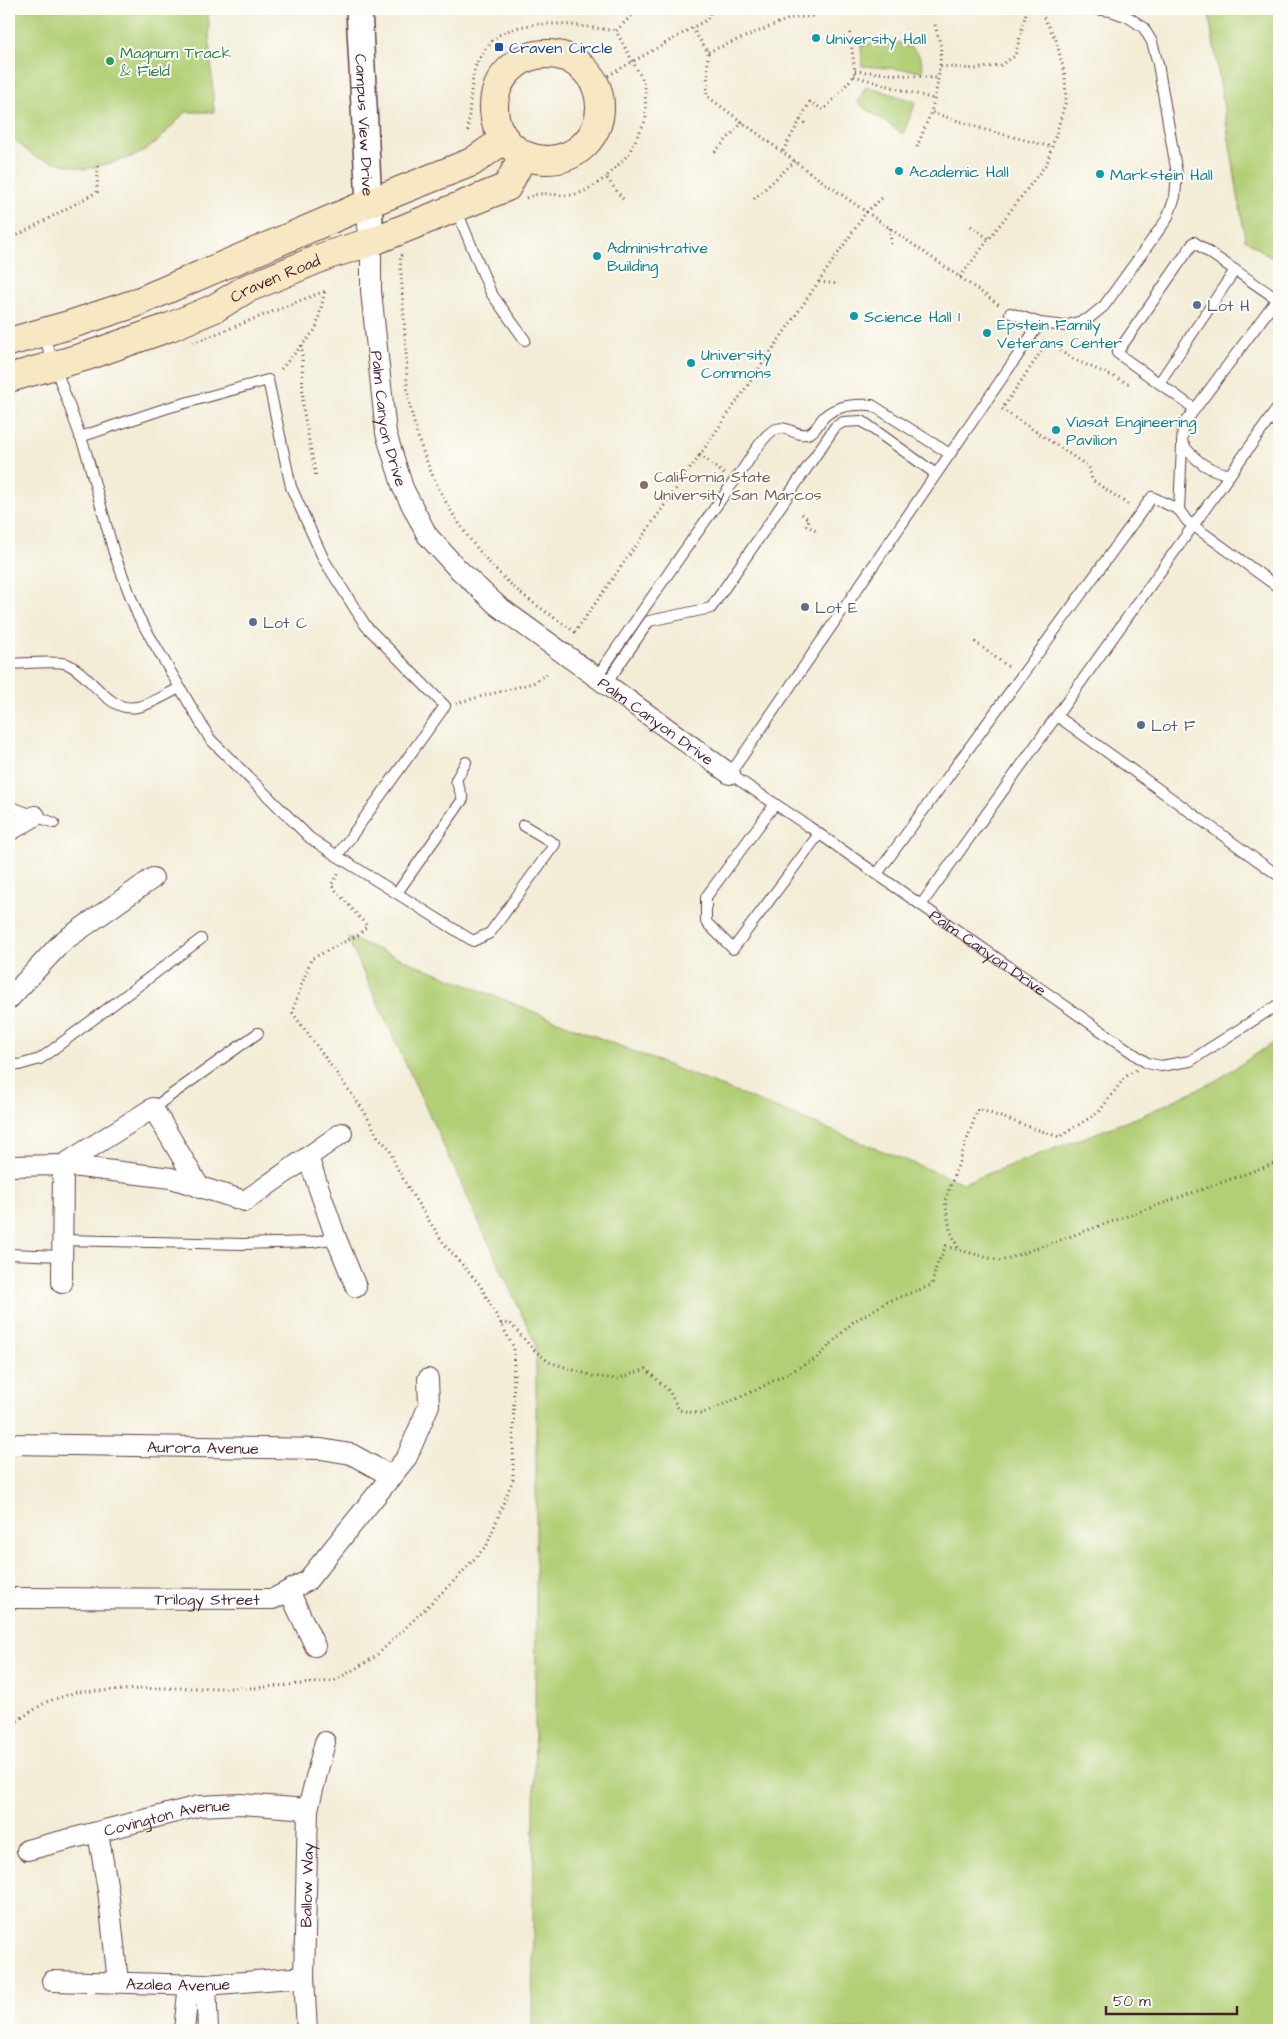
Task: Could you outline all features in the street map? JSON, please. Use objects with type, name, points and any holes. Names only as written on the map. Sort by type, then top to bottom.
[{"type":"main road","points":[[547,53],[568,57],[585,69],[595,83],[601,107],[597,127],[585,144],[568,156],[545,161],[514,147],[498,127],[493,107],[497,88],[509,69],[527,57],[547,53]]},
{"type":"main road","name":"Craven Road","points":[[9,342],[133,304],[369,203],[514,147],[507,187],[371,242],[328,255],[246,290],[214,308],[170,327],[9,378]]},
{"type":"street","name":"Campus View Drive","points":[[359,9],[371,242]]},
{"type":"street","name":"Palm Canyon Drive","points":[[371,242],[371,291],[386,433],[403,488],[428,535],[456,567],[498,606],[730,774]]},
{"type":"street","points":[[9,831],[36,816]]},
{"type":"street","points":[[9,999],[62,942],[153,878]]},
{"type":"street","points":[[63,1165],[153,1108],[200,1188]]},
{"type":"street","points":[[9,1166],[63,1165],[171,1178],[246,1201],[342,1133]]},
{"type":"street","points":[[308,1157],[336,1238],[356,1287]]},
{"type":"street","points":[[62,1283],[63,1165]]},
{"type":"street","name":"Trilogy Street","points":[[9,1598],[272,1599],[288,1591],[307,1581],[407,1457],[429,1406],[428,1379]]},
{"type":"street","name":"Aurora Avenue","points":[[9,1444],[322,1449],[351,1454],[391,1476]]},
{"type":"street","points":[[288,1591],[315,1646]]},
{"type":"street","name":"Ballow Way","points":[[307,2030],[304,1977],[308,1809],[325,1742]]},
{"type":"street","name":"Covington Avenue","points":[[27,1850],[199,1806],[241,1804],[308,1809]]},
{"type":"street","points":[[98,1833],[108,1890],[118,1982]]},
{"type":"street","name":"Azalea Avenue","points":[[52,1981],[198,1984],[304,1977]]},
{"type":"street","points":[[184,2030],[198,1984]]},
{"type":"street","points":[[198,1984],[208,2030]]},
{"type":"lane","points":[[1010,313],[1040,323],[1065,326],[1088,319],[1104,306],[1167,219],[1175,197],[1177,174],[1158,64],[1152,42],[1143,27],[1128,17],[1110,11],[1093,9]]},
{"type":"lane","points":[[456,208],[491,293],[525,340]]},
{"type":"lane","points":[[1179,510],[1183,425],[1195,409],[1276,299],[1194,242],[1117,353],[1195,409]]},
{"type":"lane","points":[[1159,383],[1235,270]]},
{"type":"lane","points":[[730,774],[1040,323]]},
{"type":"lane","points":[[43,333],[80,437],[114,553],[138,616],[210,739],[310,838],[473,941],[490,933],[555,844],[523,825]]},
{"type":"lane","points":[[80,437],[166,408],[268,380],[292,487],[324,560],[366,626],[445,706],[337,856]]},
{"type":"lane","points":[[601,681],[736,479],[766,437],[774,430],[782,428],[803,435],[812,432],[825,415],[840,407],[858,404],[872,405],[950,454]]},
{"type":"lane","points":[[921,905],[1279,406]]},
{"type":"lane","points":[[601,681],[649,621],[711,608],[835,427],[843,422],[862,421],[936,474]]},
{"type":"lane","points":[[1182,444],[1194,459],[1211,470],[1230,475]]},
{"type":"lane","points":[[877,874],[1152,497],[1179,510],[1193,526],[1279,588]]},
{"type":"lane","points":[[9,664],[66,663],[85,676],[112,701],[124,707],[137,707],[180,688]]},
{"type":"lane","points":[[1057,716],[1279,876]]},
{"type":"lane","points":[[397,893],[463,799],[456,780],[466,762]]},
{"type":"lane","name":"Palm Canyon Drive","points":[[730,774],[877,874],[1147,1063]]},
{"type":"lane","points":[[774,804],[706,896],[706,922],[733,949],[819,834]]},
{"type":"lane","points":[[9,806],[54,823]]},
{"type":"lane","points":[[9,1064],[19,1065],[40,1059],[201,939]]},
{"type":"lane","points":[[1147,1063],[1161,1066],[1190,1061],[1279,1004]]},
{"type":"lane","points":[[153,1108],[258,1033]]},
{"type":"lane","points":[[9,1254],[62,1248],[312,1242],[336,1238]]},
{"type":"path","points":[[616,31],[638,9]]},
{"type":"path","points":[[595,83],[708,19],[711,9]]},
{"type":"path","points":[[940,66],[976,69],[1001,65],[1015,56],[1027,9]]},
{"type":"path","points":[[960,278],[1047,163],[1066,101],[1065,75],[1056,40],[1041,12],[1035,9]]},
{"type":"path","points":[[708,52],[791,18],[816,16]]},
{"type":"path","points":[[468,131],[469,107],[477,64],[497,36],[521,26],[565,25],[616,31]]},
{"type":"path","points":[[917,147],[931,112],[940,66],[941,47],[935,25]]},
{"type":"path","points":[[692,28],[708,52],[707,96],[796,160],[812,174],[1010,313]]},
{"type":"path","points":[[783,151],[810,102],[824,110],[854,76],[855,70],[849,29]]},
{"type":"path","points":[[616,31],[645,84],[646,119],[628,155],[606,178],[623,199]]},
{"type":"path","points":[[855,70],[938,78]]},
{"type":"path","points":[[854,76],[934,99]]},
{"type":"path","points":[[931,112],[986,130],[1052,146]]},
{"type":"path","points":[[800,120],[806,124]]},
{"type":"path","points":[[715,152],[743,122]]},
{"type":"path","points":[[754,199],[796,160]]},
{"type":"path","points":[[9,240],[97,192],[98,166]]},
{"type":"path","points":[[400,256],[409,399],[420,440],[438,487],[456,520],[475,546],[494,567],[528,599],[575,632],[700,455],[867,211],[882,198]]},
{"type":"path","points":[[971,226],[989,240]]},
{"type":"path","points":[[890,228],[891,246]]},
{"type":"path","points":[[819,282],[839,284]]},
{"type":"path","points":[[281,369],[316,329],[325,291]]},
{"type":"path","points":[[1134,508],[1092,480],[1089,467],[1002,409],[1047,343],[1073,359],[1128,383],[1130,380],[1137,385]]},
{"type":"path","points":[[302,345],[303,408],[316,476]]},
{"type":"path","points":[[700,455],[731,479]]},
{"type":"path","points":[[802,514],[809,520],[806,525],[816,532]]},
{"type":"path","points":[[974,642],[1015,672]]},
{"type":"path","points":[[445,706],[532,684],[547,674]]},
{"type":"path","points":[[9,1726],[46,1702],[76,1692],[162,1688],[254,1688],[334,1681],[375,1657],[457,1578],[486,1545],[513,1479],[514,1348],[480,1285],[445,1245],[411,1193],[396,1166],[389,1148],[378,1137],[364,1110],[292,1012],[311,959],[358,935],[367,926],[331,885],[347,863]]},
{"type":"path","points":[[959,1250],[950,1230],[945,1201],[978,1109],[1059,1137],[1099,1112],[1125,1077],[1147,1063]]},
{"type":"path","points":[[501,1324],[510,1323],[532,1348],[549,1362],[593,1376],[617,1380],[646,1369],[668,1391],[679,1410],[701,1414],[754,1391],[817,1358],[853,1322],[887,1302],[932,1285],[936,1268],[946,1246],[1001,1261],[1279,1162]]},
{"type":"green space","name":"Magnum Track & Field","points":[[9,9],[208,9],[214,112],[185,112],[157,142],[137,155],[112,163],[85,169],[35,157],[9,135]]},
{"type":"green space","points":[[1208,9],[1279,9],[1279,263],[1245,239]]},
{"type":"green space","points":[[882,41],[897,42],[910,47],[919,56],[923,71],[862,66],[861,46]]},
{"type":"green space","points":[[866,86],[916,102],[903,134],[858,103]]},
{"type":"green space","points":[[347,937],[963,1183],[1141,1116],[1217,1080],[1279,1039],[1279,2030],[532,2030],[536,1610],[536,1345]]},
{"type":"place","name":"University Hall","points":[[816,38]]},
{"type":"place","name":"Craven Circle","points":[[499,47]]},
{"type":"place","name":"Magnum Track & Field","points":[[110,61]]},
{"type":"place","name":"Academic Hall","points":[[899,171]]},
{"type":"place","name":"Markstein Hall","points":[[1100,174]]},
{"type":"place","name":"Administrative Building","points":[[597,256]]},
{"type":"place","name":"Lot H","points":[[1197,305]]},
{"type":"place","name":"Science Hall 1","points":[[854,316]]},
{"type":"place","name":"Epstein Family Veterans Center","points":[[987,333]]},
{"type":"place","name":"University Commons","points":[[691,363]]},
{"type":"place","name":"Viasat Engineering Pavilion","points":[[1056,430]]},
{"type":"place","name":"California State University San Marcos","points":[[644,485]]},
{"type":"place","name":"Lot E","points":[[805,607]]},
{"type":"place","name":"Lot C","points":[[253,622]]},
{"type":"place","name":"Lot F","points":[[1141,725]]}]
